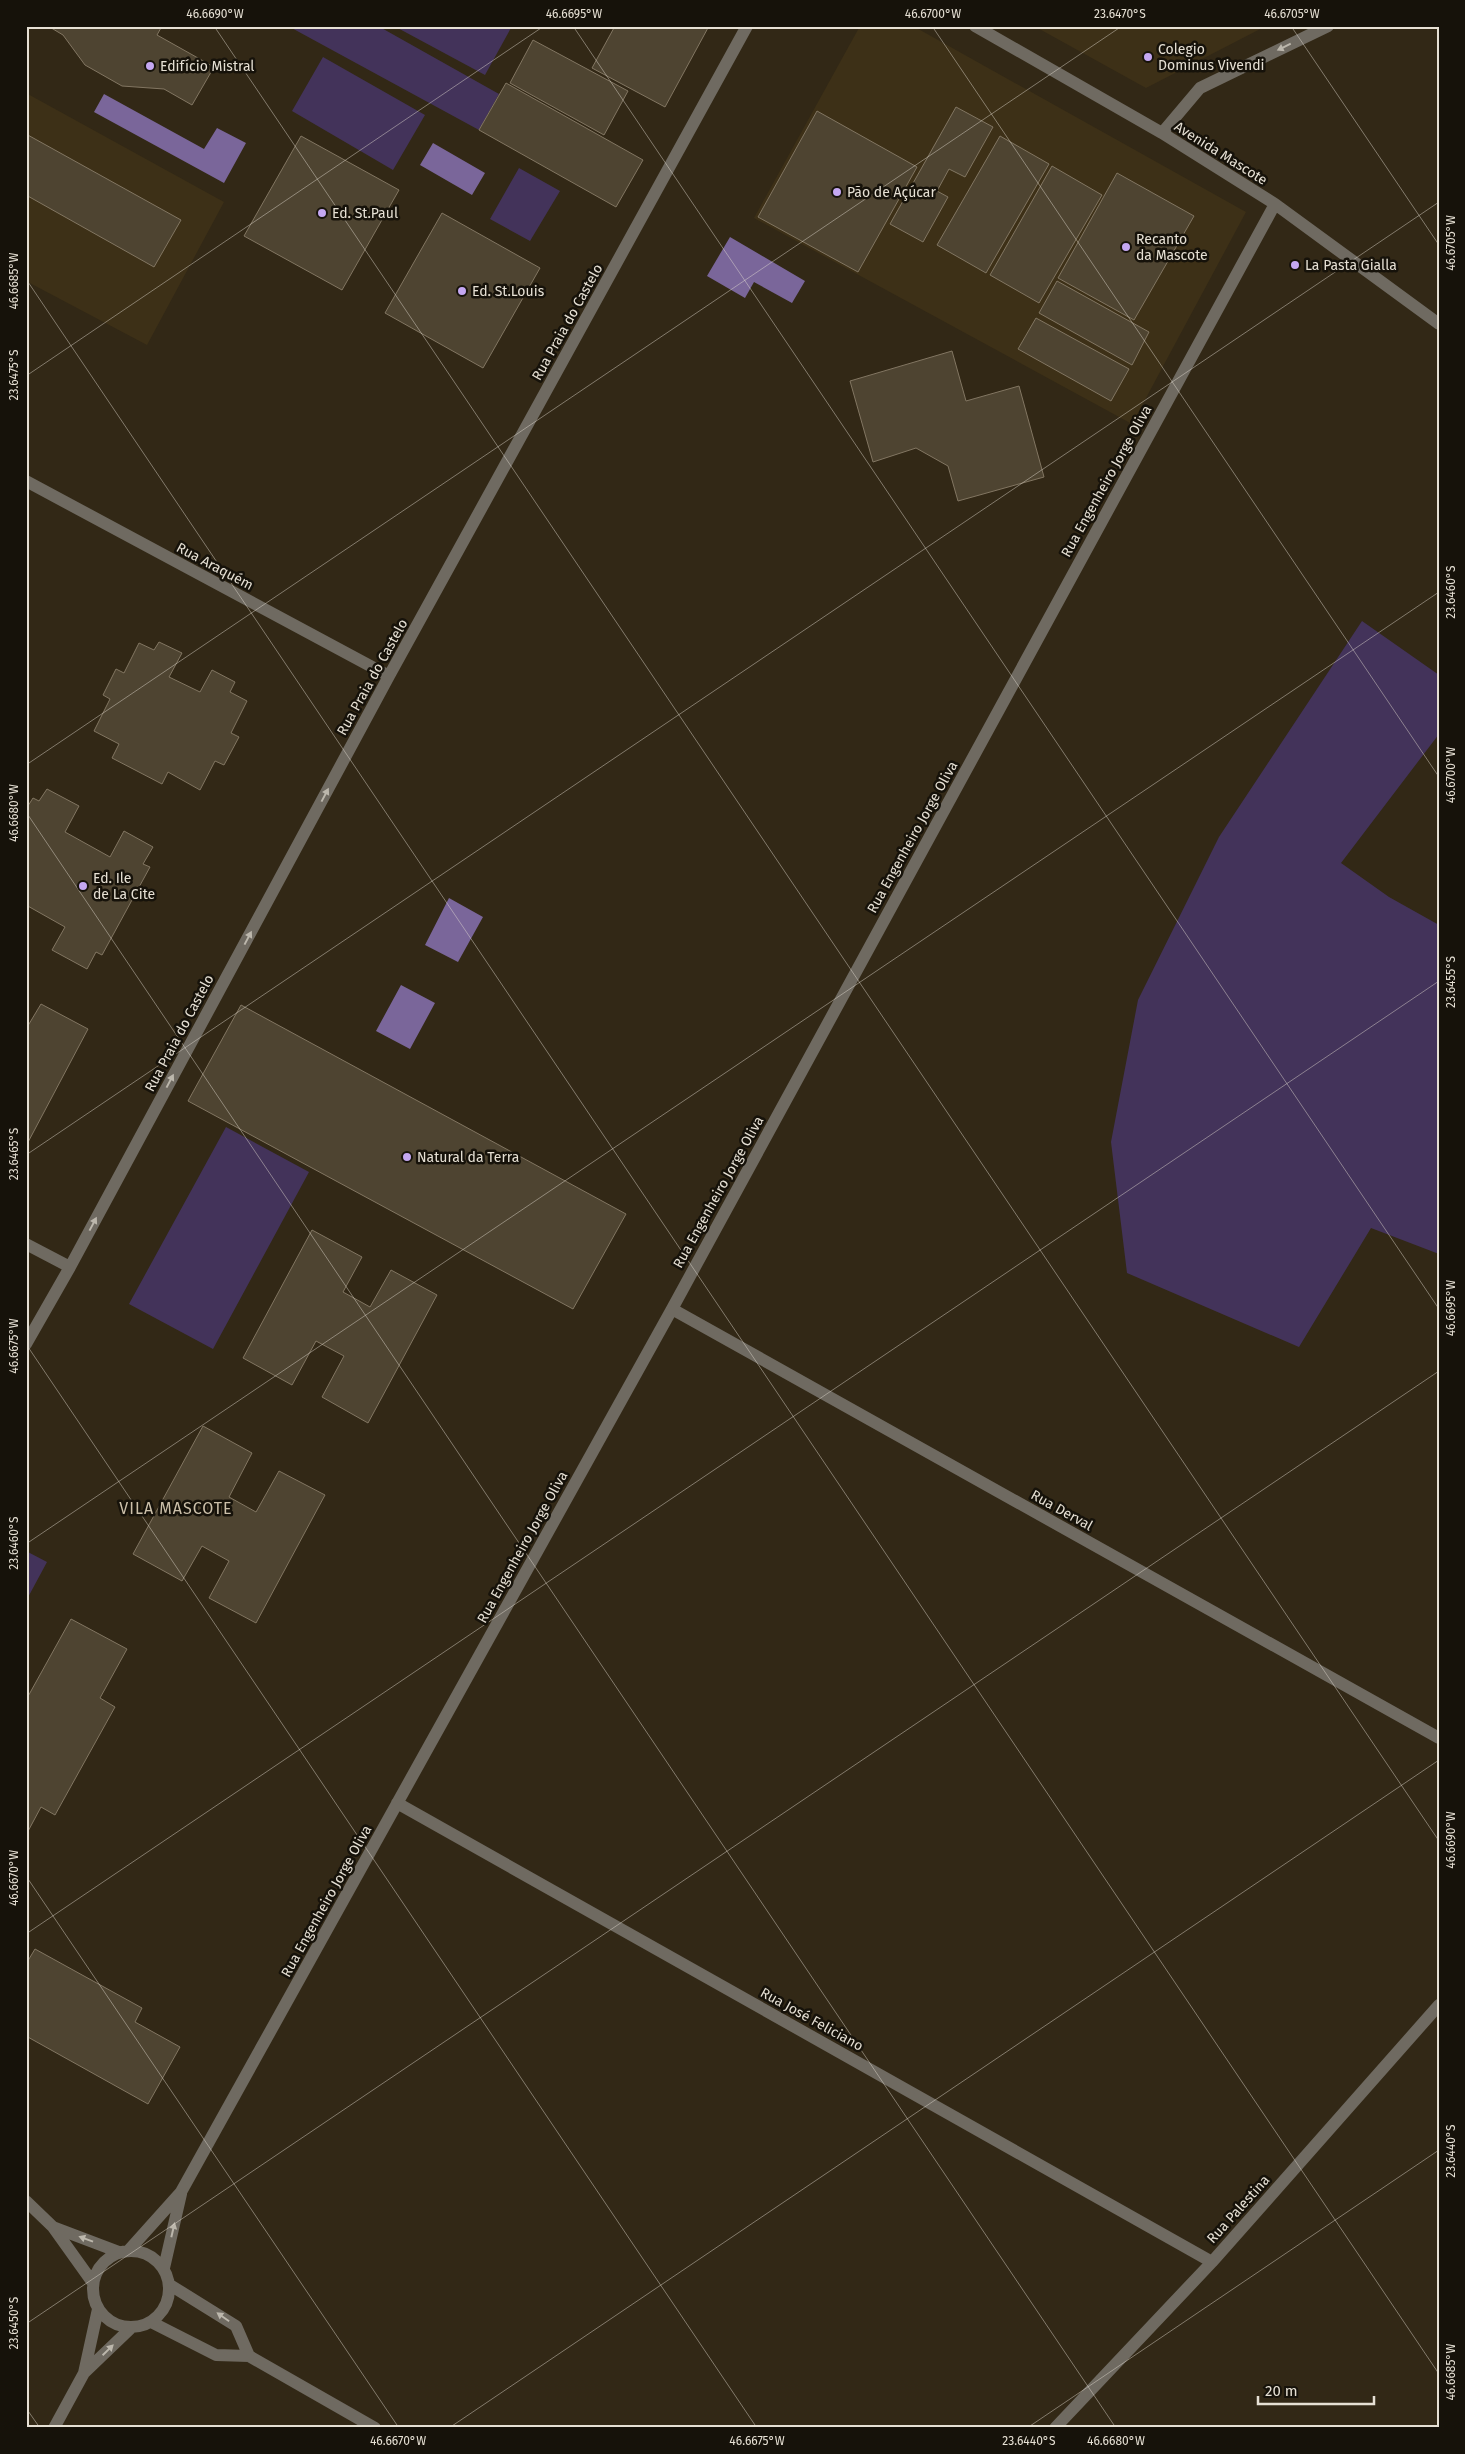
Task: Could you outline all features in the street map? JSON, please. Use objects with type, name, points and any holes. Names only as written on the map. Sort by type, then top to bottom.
[{"type":"street","name":"Rua Praia do Castelo","points":[[26,1344],[70,1267],[389,676],[747,26]]},
{"type":"street","name":"Avenida Mascote","points":[[975,26],[1162,133],[1275,204],[1439,324]]},
{"type":"street","points":[[1162,133],[1200,88],[1328,26]]},
{"type":"street","name":"Rua Engenheiro Jorge Oliva","points":[[124,2251],[181,2192],[672,1308],[1275,204]]},
{"type":"street","name":"Rua Araquém","points":[[26,481],[389,676]]},
{"type":"street","points":[[26,1244],[70,1267]]},
{"type":"street","name":"Rua Derval","points":[[672,1308],[1439,1738]]},
{"type":"street","name":"Rua José Feliciano","points":[[397,1803],[1212,2262]]},
{"type":"street","name":"Rua Palestina","points":[[1055,2428],[1212,2262],[1439,2005]]},
{"type":"street","name":"Rua Engenheiro Jorge Oliva","points":[[164,2268],[181,2192]]},
{"type":"street","points":[[26,2201],[53,2227],[93,2283],[98,2309],[84,2373],[54,2428]]},
{"type":"street","points":[[53,2227],[124,2251],[150,2254],[164,2268],[170,2285],[166,2306],[151,2322],[132,2327],[112,2323],[98,2309]]},
{"type":"street","points":[[93,2283],[101,2264],[124,2251]]},
{"type":"street","points":[[170,2285],[236,2326],[249,2356]]},
{"type":"street","points":[[151,2322],[216,2355],[249,2356],[375,2428]]},
{"type":"street","points":[[84,2373],[132,2327]]},
{"type":"shaded area","points":[[288,26],[378,26],[499,94],[479,130]]},
{"type":"shaded area","points":[[394,26],[512,26],[485,75]]},
{"type":"shaded area","points":[[860,26],[913,26],[1246,212],[1132,424],[754,218]]},
{"type":"shaded area","name":"Colegio Dominus Vivendi","points":[[1034,26],[1266,26],[1146,88]]},
{"type":"shaded area","points":[[323,57],[425,115],[393,170],[292,111]]},
{"type":"shaded area","points":[[26,93],[224,202],[147,345],[26,281]]},
{"type":"shaded area","points":[[104,94],[204,149],[217,128],[246,143],[224,183],[94,112]]},
{"type":"shaded area","points":[[433,143],[485,173],[472,195],[420,165]]},
{"type":"shaded area","points":[[519,168],[560,191],[530,241],[490,219]]},
{"type":"shaded area","points":[[730,237],[805,281],[792,303],[754,282],[745,298],[707,276]]},
{"type":"shaded area","points":[[1362,621],[1439,675],[1439,734],[1341,863],[1389,897],[1439,925],[1439,1254],[1371,1228],[1299,1347],[1127,1273],[1111,1142],[1138,1000],[1219,837]]},
{"type":"shaded area","points":[[449,898],[483,917],[458,962],[425,945]]},
{"type":"shaded area","points":[[401,985],[435,1003],[410,1049],[376,1031]]},
{"type":"shaded area","points":[[226,1127],[309,1172],[213,1349],[129,1304]]},
{"type":"shaded area","points":[[26,1551],[47,1562],[26,1601]]},
{"type":"building","name":"Edifício Mistral","points":[[48,26],[162,26],[157,35],[214,67],[192,105],[164,89],[122,86],[85,65],[63,35]]},
{"type":"building","points":[[615,26],[709,26],[665,107],[592,68]]},
{"type":"building","points":[[533,40],[628,91],[604,135],[510,83]]},
{"type":"building","points":[[506,83],[643,160],[616,207],[479,130]]},
{"type":"building","points":[[956,107],[993,127],[965,177],[949,169],[937,191],[948,197],[923,242],[890,224]]},
{"type":"building","name":"Pão de Açúcar","points":[[817,111],[917,167],[858,272],[758,217]]},
{"type":"building","points":[[26,134],[181,220],[154,267],[26,195]]},
{"type":"building","name":"Ed. St.Paul","points":[[301,136],[399,190],[342,290],[244,236]]},
{"type":"building","points":[[1000,136],[1049,164],[986,273],[937,245]]},
{"type":"building","points":[[1052,166],[1102,195],[1039,303],[990,275]]},
{"type":"building","name":"Recanto da Mascote","points":[[1117,173],[1194,216],[1134,320],[1058,278]]},
{"type":"building","name":"Ed. St.Louis","points":[[442,213],[540,268],[483,368],[385,313]]},
{"type":"building","points":[[1057,281],[1149,332],[1132,365],[1039,313]]},
{"type":"building","points":[[1036,318],[1129,369],[1111,401],[1018,349]]},
{"type":"building","points":[[952,351],[966,401],[1019,386],[1044,477],[958,501],[948,466],[916,448],[873,462],[850,381]]},
{"type":"building","points":[[159,642],[182,653],[169,677],[200,692],[212,670],[235,682],[230,692],[247,701],[231,733],[239,737],[224,765],[215,761],[200,790],[168,772],[162,784],[112,758],[119,744],[94,731],[110,699],[103,695],[116,669],[124,673],[139,643],[154,650]]},
{"type":"building","name":"Ed. Ile de La Cite","points":[[47,789],[79,806],[65,832],[110,857],[124,831],[153,847],[143,864],[150,867],[102,955],[96,952],[87,969],[52,950],[65,927],[26,905],[26,809],[33,798],[39,801]]},
{"type":"building","points":[[41,1004],[88,1029],[26,1146],[26,1029]]},
{"type":"building","name":"Natural da Terra","points":[[241,1005],[626,1214],[573,1309],[188,1101]]},
{"type":"building","points":[[312,1230],[362,1257],[343,1292],[370,1307],[391,1270],[437,1295],[368,1423],[322,1397],[344,1356],[316,1341],[292,1385],[243,1358]]},
{"type":"building","points":[[203,1426],[252,1453],[229,1497],[256,1512],[279,1471],[325,1495],[256,1623],[209,1598],[229,1561],[202,1546],[182,1581],[133,1554]]},
{"type":"building","points":[[71,1619],[127,1649],[100,1698],[115,1707],[55,1815],[41,1807],[26,1835],[26,1700]]},
{"type":"building","points":[[35,1949],[142,2008],[135,2022],[180,2047],[148,2104],[26,2036],[26,1964]]},
{"type":"place","name":"Colegio Dominus Vivendi","points":[[1148,57]]},
{"type":"place","name":"Edifício Mistral","points":[[150,66]]},
{"type":"place","name":"Pão de Açúcar","points":[[837,192]]},
{"type":"place","name":"Ed. St.Paul","points":[[322,213]]},
{"type":"place","name":"Recanto da Mascote","points":[[1126,247]]},
{"type":"place","name":"La Pasta Gialla","points":[[1295,265]]},
{"type":"place","name":"Ed. St.Louis","points":[[462,291]]},
{"type":"place","name":"Ed. Ile de La Cite","points":[[83,886]]},
{"type":"place","name":"Natural da Terra","points":[[407,1157]]},
{"type":"district","name":"VILA MASCOTE","points":[[176,1508]]}]
